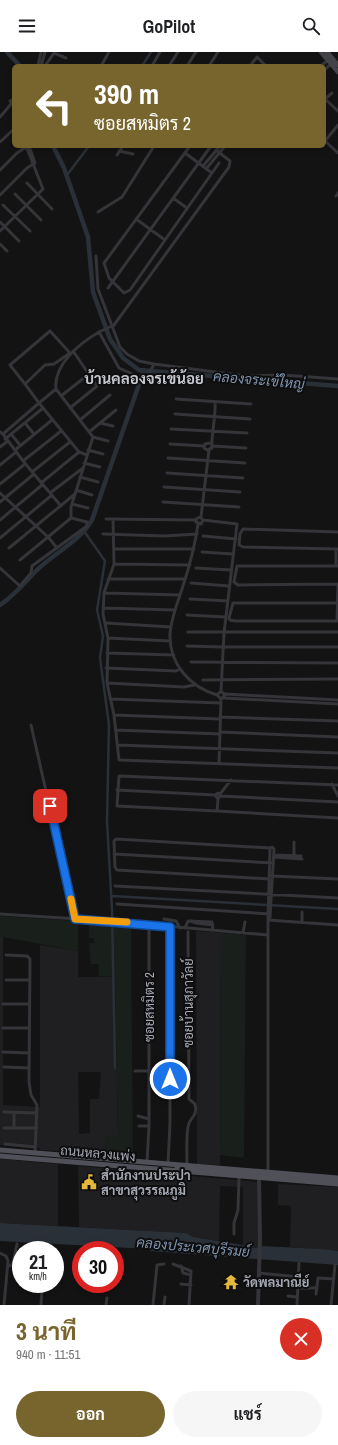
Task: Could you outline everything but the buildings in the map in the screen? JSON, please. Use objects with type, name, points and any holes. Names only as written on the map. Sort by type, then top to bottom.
[{"type":"main road","points":[[321,52],[338,72]]},
{"type":"main road","points":[[327,52],[338,65]]},
{"type":"main road","name":"ถนนหลวงแพ่ง","points":[[0,1150],[268,1172],[338,1181]]},
{"type":"main road","name":"ถนนหลวงแพ่ง","points":[[0,1156],[84,1162],[239,1177],[338,1181]]},
{"type":"main road","points":[[84,1162],[338,1181]]},
{"type":"main road","points":[[259,1172],[259,1178]]},
{"type":"main road","points":[[296,1175],[338,1181]]},
{"type":"street","points":[[41,64],[42,52]]},
{"type":"street","points":[[41,64],[45,52]]},
{"type":"street","points":[[102,64],[109,52]]},
{"type":"street","points":[[153,64],[160,52]]},
{"type":"street","points":[[170,64],[178,52]]},
{"type":"street","points":[[188,64],[196,52]]},
{"type":"street","points":[[42,64],[54,53],[66,58]]},
{"type":"street","points":[[210,64],[216,53]]},
{"type":"street","points":[[252,64],[257,58],[264,64]]},
{"type":"street","points":[[326,64],[330,62]]},
{"type":"street","points":[[326,67],[330,62]]},
{"type":"street","points":[[326,98],[332,93]]},
{"type":"street","points":[[326,101],[338,112]]},
{"type":"street","points":[[0,117],[12,107]]},
{"type":"street","points":[[326,138],[338,125]]},
{"type":"street","points":[[0,142],[12,131]]},
{"type":"street","points":[[326,142],[338,153]]},
{"type":"street","points":[[0,170],[24,148]]},
{"type":"street","points":[[0,231],[43,189],[28,148]]},
{"type":"street","points":[[117,155],[121,148]]},
{"type":"street","points":[[98,212],[122,197],[153,148]]},
{"type":"street","points":[[189,148],[104,263],[107,275],[124,293],[128,292],[219,163]]},
{"type":"street","points":[[108,288],[209,148]]},
{"type":"street","points":[[204,168],[222,148]]},
{"type":"street","points":[[119,151],[133,154]]},
{"type":"street","points":[[25,384],[45,365],[54,364],[99,332],[114,325],[229,167],[230,161],[218,151]]},
{"type":"street","points":[[185,153],[212,173]]},
{"type":"street","points":[[0,195],[34,165]]},
{"type":"street","points":[[27,183],[52,209]]},
{"type":"street","points":[[15,194],[40,220]]},
{"type":"street","points":[[173,198],[187,208]]},
{"type":"street","points":[[3,205],[30,231]]},
{"type":"street","points":[[136,219],[165,240]]},
{"type":"street","points":[[0,222],[19,241]]},
{"type":"street","points":[[0,244],[7,251]]},
{"type":"street","points":[[96,256],[98,289],[120,347],[127,354],[139,361],[154,365],[246,376],[286,375],[338,379]]},
{"type":"street","points":[[70,408],[97,386],[72,352],[50,331],[10,365],[70,442],[79,452],[87,455]]},
{"type":"street","points":[[99,332],[119,368],[146,380],[154,365]]},
{"type":"street","points":[[72,352],[55,380],[56,389],[93,437],[108,441]]},
{"type":"street","points":[[61,396],[89,374]]},
{"type":"street","points":[[56,389],[2,433],[6,440],[61,506]]},
{"type":"street","points":[[80,420],[110,395]]},
{"type":"street","points":[[176,399],[251,404]]},
{"type":"street","points":[[106,519],[202,523],[202,504],[207,460],[216,417],[215,402]]},
{"type":"street","points":[[0,447],[11,434],[43,408]]},
{"type":"street","points":[[89,432],[116,410]]},
{"type":"street","points":[[175,414],[250,419]]},
{"type":"street","points":[[0,465],[20,445],[52,420]]},
{"type":"street","points":[[25,423],[34,434]]},
{"type":"street","points":[[100,423],[113,426]]},
{"type":"street","points":[[171,429],[247,434]]},
{"type":"street","points":[[0,484],[61,431]]},
{"type":"street","points":[[11,434],[20,445]]},
{"type":"street","points":[[20,560],[71,518],[72,504],[93,437]]},
{"type":"street","points":[[0,502],[70,442]]},
{"type":"street","points":[[204,446],[207,442],[211,444],[246,448]]},
{"type":"street","points":[[170,444],[204,446],[205,449],[209,450]]},
{"type":"street","points":[[88,450],[103,454]]},
{"type":"street","points":[[0,520],[79,452]]},
{"type":"street","points":[[168,458],[245,463]]},
{"type":"street","points":[[84,463],[100,467]]},
{"type":"street","points":[[0,538],[83,468]]},
{"type":"street","points":[[167,473],[243,478]]},
{"type":"street","points":[[80,477],[98,482]]},
{"type":"street","points":[[164,487],[240,492]]},
{"type":"street","points":[[76,492],[92,495]]},
{"type":"street","points":[[9,548],[76,492]]},
{"type":"street","points":[[0,493],[48,537],[57,548]]},
{"type":"street","points":[[163,502],[239,507]]},
{"type":"street","points":[[72,504],[88,508]]},
{"type":"street","points":[[1,570],[20,586],[31,573],[32,566],[87,526],[88,522],[71,518]]},
{"type":"street","points":[[219,764],[220,718],[223,699],[221,691],[223,647],[229,586],[236,538],[236,523],[197,518],[197,534],[194,549],[175,610],[171,627],[170,641],[180,669],[194,685],[223,699]]},
{"type":"street","points":[[113,519],[114,564],[104,593],[103,608],[108,638],[106,668],[107,684],[114,715],[118,758],[121,760],[338,768]]},
{"type":"street","points":[[338,532],[243,529],[240,534],[239,545],[243,547],[337,549],[337,566],[237,566],[234,582],[238,585],[338,584],[338,602],[338,621],[235,621],[230,620],[229,618],[233,603],[338,602]]},
{"type":"street","points":[[103,534],[165,536],[197,534]]},
{"type":"street","points":[[204,536],[236,538]]},
{"type":"street","points":[[114,549],[194,549]]},
{"type":"street","points":[[202,552],[234,554]]},
{"type":"street","points":[[114,564],[190,564]]},
{"type":"street","points":[[196,568],[231,570]]},
{"type":"street","points":[[108,579],[185,579]]},
{"type":"street","points":[[191,583],[229,586]]},
{"type":"street","points":[[104,593],[180,595]]},
{"type":"street","points":[[190,599],[228,601]]},
{"type":"street","points":[[103,608],[175,610]]},
{"type":"street","points":[[187,615],[226,617]]},
{"type":"street","points":[[106,623],[171,627]]},
{"type":"street","points":[[188,632],[338,632]]},
{"type":"street","points":[[108,638],[170,641]]},
{"type":"street","points":[[187,646],[338,647]]},
{"type":"street","points":[[107,653],[174,655]]},
{"type":"street","points":[[191,662],[338,663]]},
{"type":"street","points":[[106,668],[176,671],[180,669]]},
{"type":"street","points":[[203,680],[338,679]]},
{"type":"street","points":[[107,684],[194,685]]},
{"type":"street","points":[[217,695],[221,691]]},
{"type":"street","points":[[110,699],[338,700]]},
{"type":"street","points":[[289,700],[338,704]]},
{"type":"street","points":[[114,715],[338,721]]},
{"type":"street","points":[[31,725],[75,919]]},
{"type":"street","points":[[116,730],[338,737]]},
{"type":"street","points":[[117,745],[338,753]]},
{"type":"street","points":[[338,784],[119,776],[117,790],[117,806],[338,818]]},
{"type":"street","points":[[217,812],[218,796],[231,780]]},
{"type":"street","points":[[332,784],[338,796]]},
{"type":"street","points":[[117,790],[338,802]]},
{"type":"street","points":[[271,847],[116,839],[114,841],[114,867],[117,870],[338,879]]},
{"type":"street","points":[[272,842],[272,863]]},
{"type":"street","points":[[294,842],[294,856]]},
{"type":"street","points":[[268,1172],[268,919],[270,877],[274,856],[274,849],[271,847]]},
{"type":"street","points":[[114,854],[272,863]]},
{"type":"street","points":[[274,856],[294,856],[302,858],[274,856]]},
{"type":"street","points":[[115,886],[338,898]]},
{"type":"street","points":[[117,904],[269,912]]},
{"type":"street","points":[[302,912],[302,922]]},
{"type":"street","points":[[0,914],[117,921],[268,935]]},
{"type":"street","points":[[164,919],[176,921],[180,928]]},
{"type":"street","points":[[268,919],[338,925]]},
{"type":"street","points":[[186,928],[187,922],[191,921],[213,925],[213,931]]},
{"type":"street","points":[[243,933],[245,922]]},
{"type":"street","name":"ซอยสหมิตร 2","points":[[147,1162],[150,1126],[149,925]]},
{"type":"street","points":[[168,1164],[170,1123],[170,927]]},
{"type":"street","name":"ซอยบ้านสุภาวัลย์","points":[[187,1166],[188,1124],[195,1115],[194,1104],[189,1099],[188,932]]},
{"type":"street","points":[[6,955],[29,957],[29,1068],[30,1094],[36,1104],[37,1113],[35,1153]]},
{"type":"street","points":[[6,980],[30,980]]},
{"type":"street","points":[[3,1004],[29,1004]]},
{"type":"street","points":[[3,1028],[29,1028]]},
{"type":"street","points":[[4,1052],[29,1053]]},
{"type":"street","points":[[4,1068],[29,1068]]},
{"type":"street","points":[[135,1071],[149,1071]]},
{"type":"street","points":[[4,1112],[37,1113]]},
{"type":"street","points":[[14,1112],[14,1128]]},
{"type":"street","points":[[138,1116],[150,1119]]},
{"type":"street","points":[[139,1126],[150,1126]]},
{"type":"street","points":[[4,1128],[37,1128]]},
{"type":"street","points":[[5,1144],[35,1146]]},
{"type":"street","points":[[234,1234],[234,1222],[238,1210],[239,1177]]},
{"type":"street","points":[[258,1305],[260,1238],[259,1178]]},
{"type":"street","points":[[0,1253],[7,1258],[8,1266],[4,1305]]},
{"type":"street","points":[[296,1305],[299,1263]]},
{"type":"street","points":[[153,1305],[157,1265],[164,1264]]},
{"type":"street","points":[[173,1264],[190,1270],[189,1305]]},
{"type":"street","points":[[8,1266],[12,1265]]},
{"type":"street","points":[[331,1305],[335,1265]]},
{"type":"street","points":[[181,1266],[183,1273],[191,1275]]},
{"type":"street","points":[[259,1274],[299,1277]]},
{"type":"street","points":[[316,1294],[318,1278],[338,1283]]},
{"type":"street","points":[[181,1284],[190,1285]]},
{"type":"street","points":[[298,1288],[316,1288]]},
{"type":"street","points":[[41,1305],[42,1293]]},
{"type":"street","points":[[288,1296],[297,1297]]},
{"type":"street","points":[[164,1305],[165,1297]]},
{"type":"street","points":[[106,1305],[107,1298]]},
{"type":"shaded area","points":[[0,916],[78,921],[78,951],[3,937],[0,935]]},
{"type":"shaded area","points":[[89,922],[131,925],[133,1158],[105,1154],[106,1136],[118,1137],[115,977],[99,976],[98,964],[91,964],[89,943],[94,943],[94,938],[89,938]]},
{"type":"shaded area","points":[[196,931],[221,933],[220,1165],[197,1164]]},
{"type":"shaded area","points":[[221,933],[246,935],[244,1158],[220,1155]]},
{"type":"shaded area","points":[[0,935],[3,937],[3,1105],[40,1107],[40,945],[78,951],[78,977],[115,977],[118,1137],[106,1137],[105,1154],[40,1150],[39,1148],[0,1145]],"holes":[[[78,1072],[101,1072],[99,1099],[90,1099],[90,1133],[79,1134]]]},
{"type":"shaded area","points":[[0,1159],[58,1164],[58,1226],[0,1223]]},
{"type":"shaded area","points":[[78,1166],[258,1182],[258,1248],[244,1248],[243,1245],[243,1187],[220,1186],[219,1241],[193,1237],[186,1233],[79,1227]]},
{"type":"shaded area","points":[[278,1184],[338,1187],[338,1251],[290,1247],[291,1206],[278,1205]]},
{"type":"water","name":"คลองประเวศบุรีรมย์","points":[[0,1223],[186,1233],[193,1237],[243,1245],[244,1248],[261,1248],[262,1246],[338,1251],[338,1265],[150,1251],[149,1249],[124,1248],[124,1241],[72,1241],[72,1245],[64,1244],[64,1241],[0,1241]]},
{"type":"waterway","name":"คลองจระเข้ใหญ่","points":[[7,52],[18,64]]},
{"type":"waterway","points":[[143,64],[151,52]]},
{"type":"waterway","name":"คลองจระเข้ใหญ่","points":[[54,148],[64,168],[88,237],[93,292],[110,339],[123,358],[139,370],[338,386]]},
{"type":"waterway","points":[[67,175],[87,148]]},
{"type":"waterway","points":[[0,605],[36,571],[80,535],[92,520],[144,370]]},
{"type":"waterway","points":[[84,531],[105,561],[97,610],[103,636],[100,658],[109,725],[107,821],[112,910],[115,1068]]},
{"type":"waterway","points":[[112,896],[338,909]]},
{"type":"slow traffic","points":[[71,899],[75,919],[127,922]]},
{"type":"place","name":"สำนักงานประปา สาขาสุวรรณภูมิ","points":[[89,1182]]},
{"type":"place","name":"วัดพลมาณีย์","points":[[231,1282]]},
{"type":"district","name":"บ้านคลองจรเข้น้อย","points":[[144,379]]},
{"type":"route","points":[[50,806],[75,919],[170,927],[170,1079]]}]
